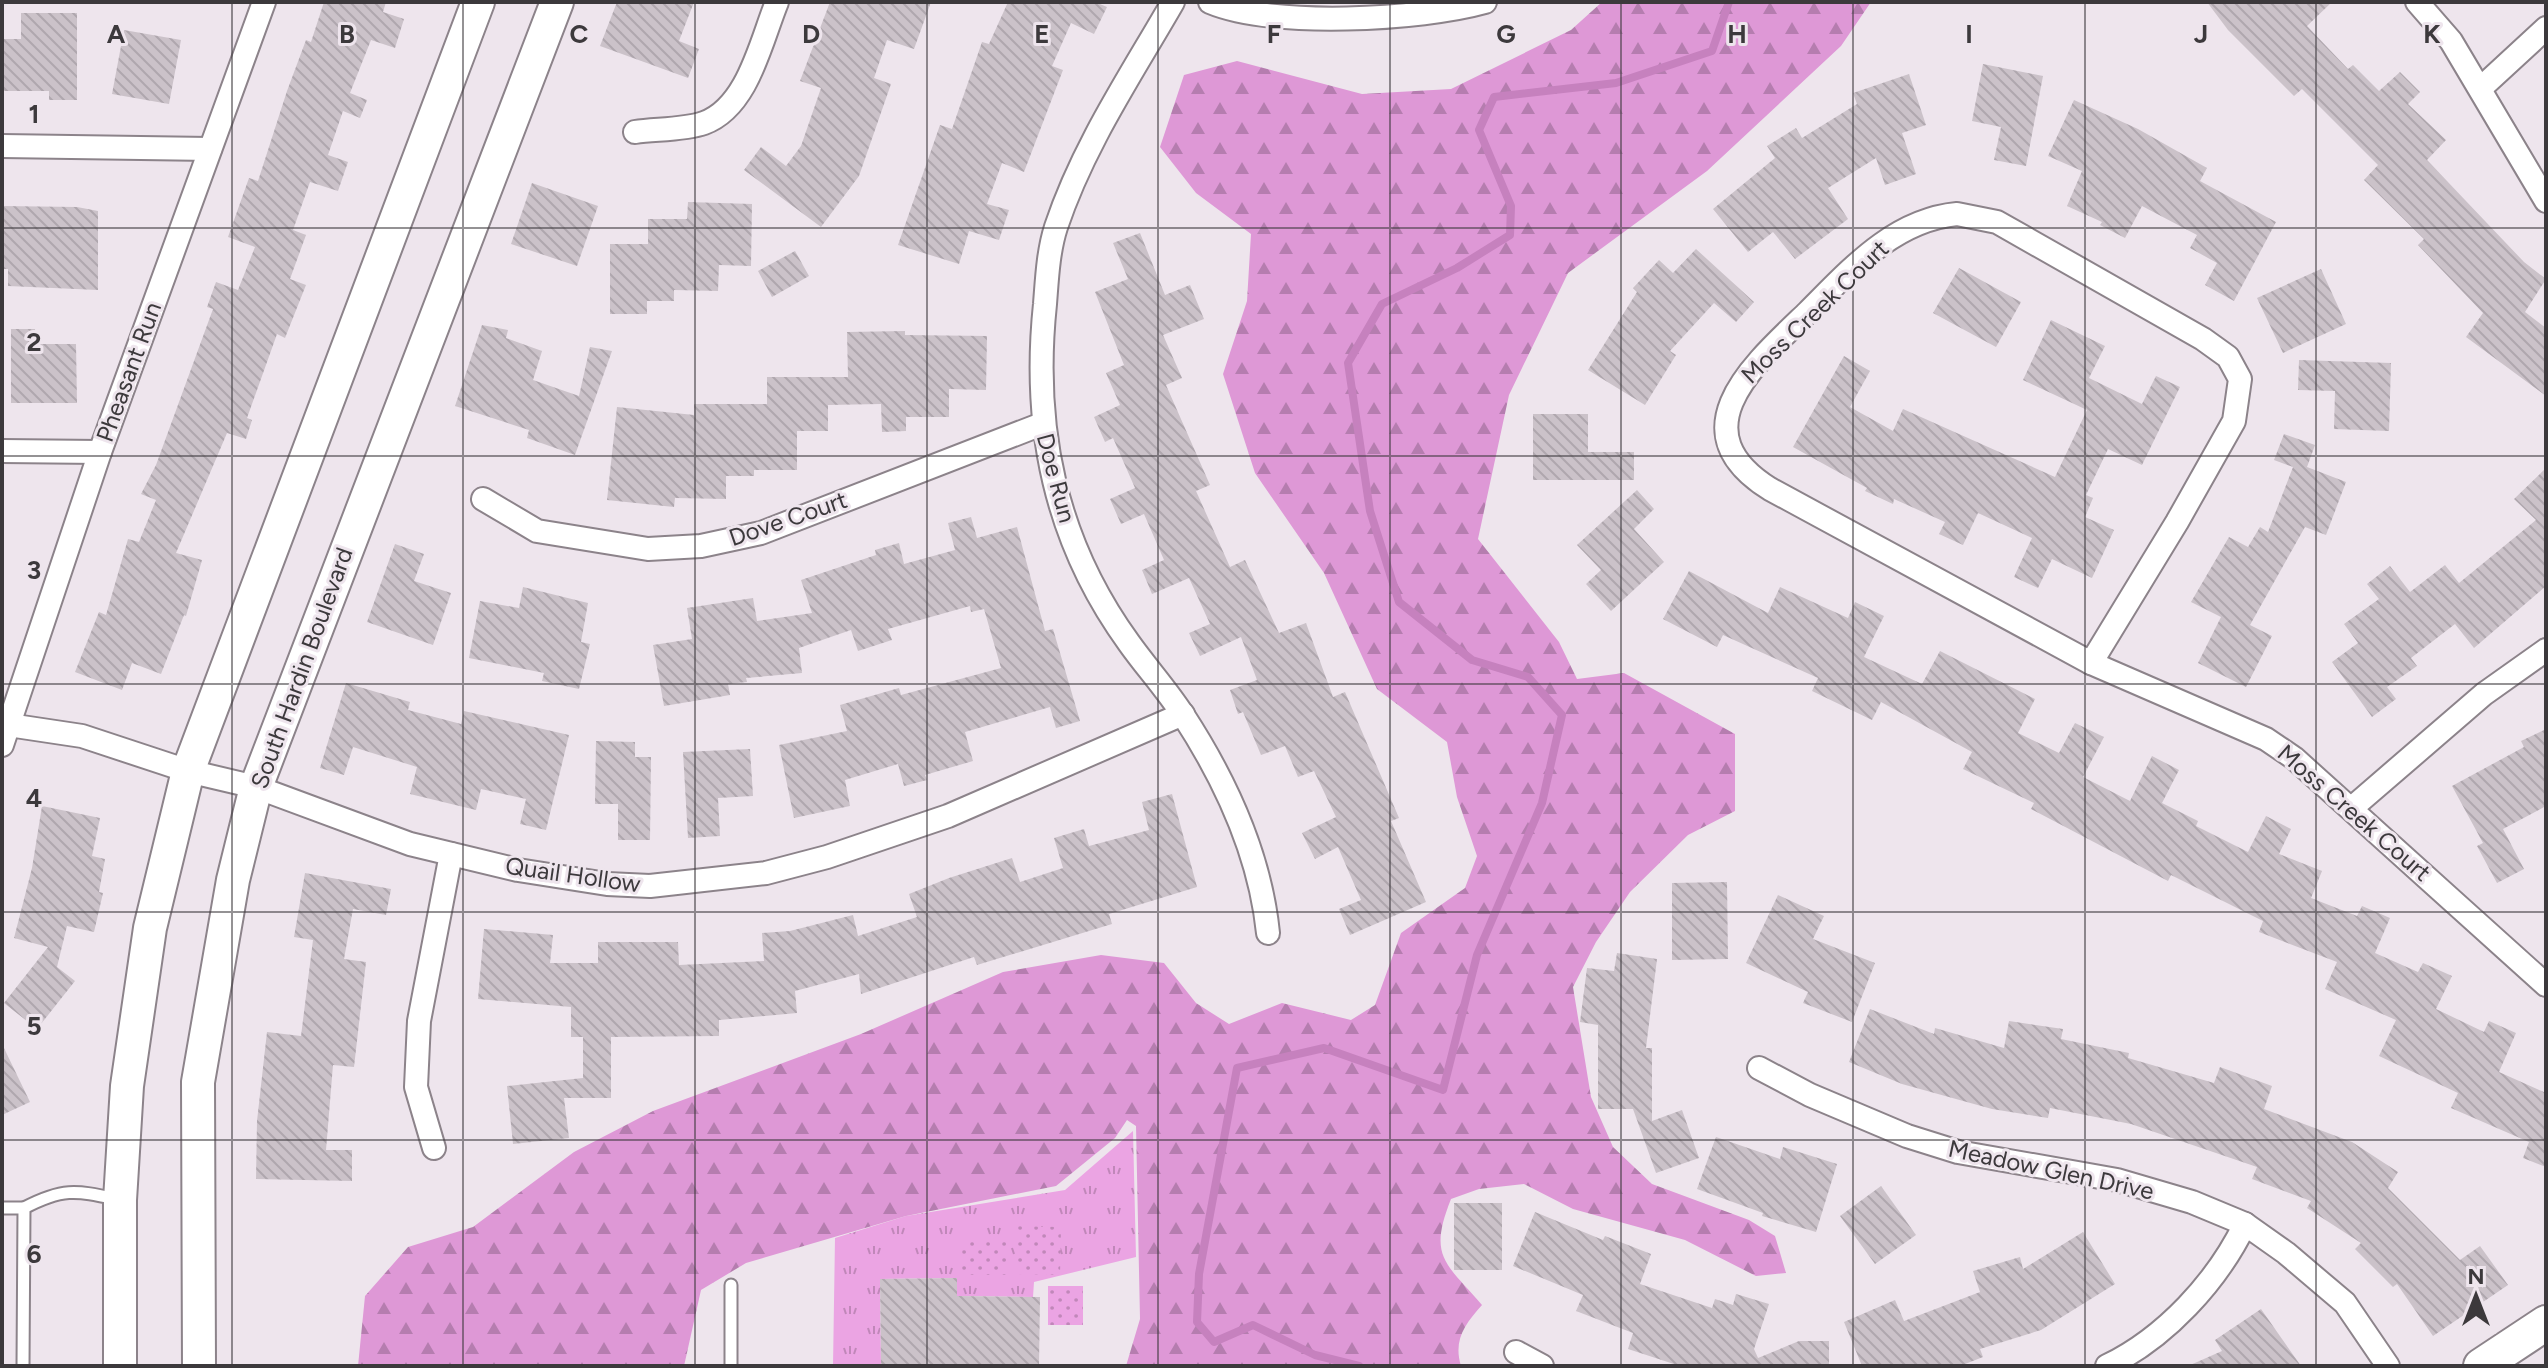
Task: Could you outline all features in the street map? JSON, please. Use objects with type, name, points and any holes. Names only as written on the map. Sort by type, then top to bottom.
[{"type":"main road","points":[[120,1366],[120,1200],[127,1086],[150,928],[188,771],[478,2]]},
{"type":"main road","name":"South Hardin Boulevard","points":[[199,1366],[198,1082],[233,880],[256,787],[557,2]]},
{"type":"main road","points":[[2481,1366],[2546,1323]]},
{"type":"street","name":"Pheasant Run","points":[[4,731],[100,452],[264,2]]},
{"type":"street","points":[[635,132],[702,124],[721,115],[747,77],[777,2]]},
{"type":"street","name":"Doe Run","points":[[1173,2],[1091,143],[1055,231],[1043,318],[1042,424],[1061,506],[1092,583],[1127,640],[1183,714],[1243,828],[1259,874],[1268,933]]},
{"type":"street","points":[[1210,2],[1259,14],[1342,18],[1405,16],[1456,10],[1485,2]]},
{"type":"street","points":[[2417,2],[2451,41],[2546,201]]},
{"type":"street","points":[[2481,88],[2546,28]]},
{"type":"street","points":[[2,146],[210,149]]},
{"type":"street","name":"Moss Creek Court","points":[[2091,663],[2234,421],[2240,379],[2228,357],[2203,339],[1997,222],[1957,214],[1931,216],[1903,229],[1858,263],[1751,367],[1735,391],[1727,418],[1733,458],[1747,475],[1770,489],[2091,663],[2266,739],[2353,807],[2546,985]]},
{"type":"street","name":"Dove Court","points":[[483,499],[537,531],[648,549],[701,546],[761,533],[1042,424]]},
{"type":"street","points":[[2,451],[100,452]]},
{"type":"street","points":[[2353,807],[2484,694],[2546,650]]},
{"type":"street","name":"Quail Hollow","points":[[4,731],[82,736],[188,771],[256,787],[410,844],[518,870],[607,884],[666,885],[766,873],[827,857],[948,816],[1183,714]]},
{"type":"street","points":[[434,1148],[416,1087],[419,1021],[451,854]]},
{"type":"street","name":"Meadow Glen Drive","points":[[1759,1068],[1810,1095],[1907,1136],[1958,1152],[2117,1180],[2192,1202],[2245,1224],[2286,1253],[2345,1303],[2388,1366]]},
{"type":"street","points":[[2107,1366],[2166,1325],[2186,1305],[2230,1256],[2245,1224]]},
{"type":"street","points":[[1516,1352],[1542,1366]]},
{"type":"lane","points":[[2,1208],[24,1208],[53,1193],[83,1192],[120,1200]]},
{"type":"lane","points":[[23,1366],[24,1208]]},
{"type":"lane","points":[[731,1285],[731,1366]]},
{"type":"green space","points":[[1602,2],[1871,2],[1841,46],[1707,171],[1568,273],[1509,395],[1478,539],[1559,642],[1577,679],[1624,673],[1735,734],[1735,811],[1688,835],[1630,892],[1596,942],[1573,987],[1591,1097],[1613,1147],[1652,1184],[1749,1220],[1775,1236],[1786,1273],[1756,1276],[1685,1240],[1573,1209],[1524,1184],[1479,1189],[1451,1199],[1441,1234],[1444,1258],[1482,1305],[1462,1333],[1459,1348],[1461,1366],[1126,1366],[1140,1319],[1136,1126],[1127,1120],[1115,1138],[1056,1186],[906,1216],[746,1263],[701,1290],[684,1366],[358,1366],[365,1296],[408,1247],[473,1227],[574,1152],[653,1111],[861,1034],[1003,972],[1101,955],[1164,963],[1196,1003],[1229,1024],[1282,1003],[1351,1020],[1375,1005],[1401,933],[1465,888],[1477,856],[1457,797],[1447,742],[1377,689],[1324,573],[1255,473],[1223,374],[1247,301],[1251,234],[1196,193],[1160,147],[1184,75],[1237,61],[1362,94],[1451,89],[1571,30]]},
{"type":"green space","points":[[1133,1131],[1136,1257],[1034,1282],[1033,1297],[957,1296],[956,1278],[880,1279],[881,1366],[833,1366],[835,1238],[906,1216],[1065,1190]]},
{"type":"green space","points":[[1015,1226],[1061,1227],[1060,1275],[1015,1274]]},
{"type":"green space","points":[[961,1238],[1010,1239],[1010,1275],[961,1275]]},
{"type":"green space","points":[[1048,1286],[1083,1286],[1083,1325],[1048,1325]]},
{"type":"building","points":[[324,2],[386,2],[383,12],[404,19],[395,48],[371,40],[350,93],[367,100],[360,118],[343,111],[328,155],[348,162],[338,191],[310,182],[293,230],[306,235],[290,279],[306,285],[285,338],[277,334],[247,418],[252,420],[246,439],[227,433],[176,553],[202,560],[186,616],[161,674],[132,663],[122,690],[75,672],[99,612],[106,615],[128,539],[139,542],[156,500],[141,494],[156,465],[213,309],[207,307],[216,282],[238,290],[255,247],[228,237],[249,178],[258,181],[287,91],[306,40],[311,42]]},
{"type":"building","points":[[617,2],[694,2],[679,41],[699,49],[688,78],[600,46]]},
{"type":"building","points":[[830,2],[931,2],[914,49],[887,40],[874,78],[891,84],[859,176],[821,227],[744,170],[761,147],[786,166],[801,146],[821,88],[800,81]]},
{"type":"building","points":[[1008,2],[1095,2],[1107,7],[1094,34],[1071,23],[1052,66],[1063,70],[1024,172],[1002,163],[987,204],[1009,210],[999,240],[969,231],[959,264],[898,245],[940,125],[952,129],[982,42],[989,44]]},
{"type":"building","points":[[2207,2],[2332,2],[2307,26],[2348,69],[2353,65],[2379,91],[2400,72],[2420,92],[2408,104],[2446,140],[2427,160],[2524,262],[2546,279],[2525,312],[2546,328],[2546,396],[2466,337],[2483,313],[2418,245],[2424,239],[2364,180],[2378,165],[2302,89],[2294,96],[2228,30]]},
{"type":"building","points":[[21,13],[77,13],[77,100],[49,100],[49,91],[2,91],[2,39],[21,39]]},
{"type":"building","points":[[124,30],[181,40],[169,104],[112,94]]},
{"type":"building","points":[[1983,64],[2043,76],[2026,166],[1994,160],[2001,127],[1972,121]]},
{"type":"building","points":[[1909,74],[1926,125],[1902,133],[1916,174],[1885,185],[1876,158],[1828,188],[1848,219],[1795,259],[1773,232],[1748,252],[1713,209],[1775,158],[1767,146],[1796,128],[1802,138],[1857,104],[1853,93]]},
{"type":"building","points":[[2074,100],[2138,129],[2207,168],[2200,181],[2276,222],[2234,301],[2205,285],[2217,263],[2190,248],[2197,235],[2142,206],[2125,238],[2100,225],[2102,222],[2067,206],[2082,171],[2048,156]]},
{"type":"building","points":[[532,183],[598,206],[577,266],[511,244]]},
{"type":"building","points":[[688,202],[752,204],[751,266],[719,265],[718,291],[674,290],[674,301],[647,301],[647,314],[610,314],[610,244],[648,244],[648,219],[687,219]]},
{"type":"building","points":[[2,206],[77,207],[98,211],[98,290],[8,286],[8,269],[2,269]]},
{"type":"building","points":[[1140,233],[1165,295],[1190,285],[1204,319],[1163,335],[1182,378],[1166,385],[1210,485],[1196,491],[1230,567],[1245,560],[1279,633],[1306,623],[1333,697],[1345,692],[1399,818],[1391,821],[1426,902],[1350,935],[1339,909],[1361,900],[1338,847],[1315,859],[1302,833],[1336,817],[1314,771],[1298,777],[1285,746],[1261,755],[1243,712],[1238,714],[1230,690],[1257,680],[1241,637],[1200,656],[1189,633],[1210,624],[1189,578],[1152,594],[1142,570],[1164,560],[1144,514],[1121,524],[1110,499],[1135,488],[1113,438],[1105,442],[1094,417],[1120,405],[1106,373],[1124,365],[1095,292],[1128,279],[1113,243]]},
{"type":"building","points":[[1696,249],[1754,302],[1736,322],[1714,303],[1670,351],[1676,355],[1645,405],[1588,370],[1637,292],[1633,288],[1659,260],[1673,273]]},
{"type":"building","points":[[795,251],[809,276],[772,297],[758,271]]},
{"type":"building","points":[[1959,268],[2021,302],[1996,347],[1933,313]]},
{"type":"building","points":[[2321,269],[2346,324],[2283,353],[2257,298]]},
{"type":"building","points":[[2051,320],[2105,346],[2089,378],[2142,404],[2156,376],[2180,387],[2142,465],[2108,449],[2086,495],[2093,498],[2085,517],[2114,530],[2092,578],[2052,559],[2038,588],[2014,577],[2032,538],[1978,513],[1963,545],[1939,534],[1945,522],[1894,499],[1893,504],[1865,491],[1867,488],[1793,447],[1844,356],[1870,371],[1850,407],[1893,431],[1903,409],[2055,477],[2087,410],[2023,380]]},
{"type":"building","points":[[482,325],[508,330],[506,338],[542,351],[533,380],[579,396],[590,347],[612,351],[575,455],[527,438],[529,430],[455,406]]},
{"type":"building","points":[[11,329],[35,329],[36,344],[76,344],[77,403],[11,403]]},
{"type":"building","points":[[905,331],[905,335],[987,336],[986,390],[949,389],[949,417],[906,417],[906,431],[882,432],[881,404],[828,405],[828,431],[797,431],[797,470],[754,470],[754,476],[726,476],[726,499],[675,498],[674,507],[607,500],[617,407],[694,415],[694,404],[767,404],[767,377],[848,377],[847,332]]},
{"type":"building","points":[[2299,360],[2391,363],[2389,431],[2334,429],[2335,391],[2298,390]]},
{"type":"building","points":[[1533,414],[1588,414],[1588,452],[1634,452],[1634,480],[1533,480]]},
{"type":"building","points":[[2284,434],[2315,445],[2307,467],[2346,482],[2326,535],[2305,527],[2250,625],[2272,636],[2246,687],[2198,663],[2221,617],[2191,602],[2229,537],[2248,547],[2260,527],[2268,532],[2293,467],[2274,460]]},
{"type":"building","points":[[2546,468],[2546,586],[2474,648],[2455,624],[2411,658],[2417,666],[2387,687],[2396,699],[2372,717],[2332,662],[2358,643],[2344,624],[2379,599],[2367,584],[2390,566],[2410,592],[2445,565],[2459,583],[2536,520],[2514,499]]},
{"type":"building","points":[[1637,490],[1654,509],[1634,529],[1664,562],[1611,611],[1586,584],[1601,570],[1577,545]]},
{"type":"building","points":[[971,517],[977,538],[1017,527],[1045,631],[1053,629],[1080,721],[1056,728],[1050,707],[965,732],[973,761],[925,775],[927,780],[904,786],[898,764],[845,780],[850,806],[794,818],[779,745],[847,731],[840,705],[899,688],[901,695],[1001,668],[984,609],[971,612],[970,606],[888,629],[892,640],[858,651],[851,630],[799,648],[802,673],[746,678],[747,682],[728,684],[730,695],[664,706],[653,645],[692,639],[687,608],[753,598],[757,621],[812,613],[801,580],[876,555],[875,550],[899,543],[904,564],[955,550],[948,523]]},
{"type":"building","points":[[395,544],[424,554],[414,581],[451,593],[433,645],[367,622]]},
{"type":"building","points":[[1689,571],[1768,613],[1780,587],[1848,618],[1855,602],[1884,616],[1864,657],[1922,684],[1940,651],[2035,699],[2018,733],[2059,753],[2075,723],[2104,737],[2083,777],[2130,801],[2152,756],[2179,770],[2162,803],[2198,821],[2196,826],[2248,852],[2266,816],[2291,829],[2279,854],[2322,871],[2311,898],[2357,916],[2362,906],[2390,918],[2375,953],[2418,972],[2423,963],[2452,976],[2436,1009],[2484,1032],[2489,1021],[2516,1033],[2499,1072],[2546,1093],[2546,1167],[2523,1158],[2529,1142],[2451,1108],[2458,1093],[2379,1056],[2396,1020],[2325,989],[2337,962],[2259,932],[2263,921],[2171,875],[2168,881],[2031,809],[2034,803],[1963,769],[1972,752],[1881,702],[1872,720],[1812,691],[1818,678],[1723,635],[1717,647],[1663,619]]},
{"type":"building","points":[[523,587],[588,603],[581,642],[590,644],[579,689],[542,681],[544,673],[469,658],[480,601],[519,608]]},
{"type":"building","points":[[346,683],[410,702],[408,710],[461,724],[464,711],[569,735],[546,830],[520,824],[526,799],[481,789],[476,810],[410,794],[417,767],[353,747],[344,775],[320,768]]},
{"type":"building","points":[[2546,729],[2546,806],[2503,829],[2524,869],[2497,883],[2477,846],[2483,843],[2452,786],[2524,747],[2521,741]]},
{"type":"building","points":[[596,741],[635,742],[635,757],[651,757],[650,840],[618,840],[618,804],[595,804]]},
{"type":"building","points":[[750,749],[753,796],[718,798],[720,836],[688,838],[683,752]]},
{"type":"building","points":[[1172,794],[1197,887],[1109,914],[1112,924],[977,965],[974,957],[861,994],[859,974],[795,991],[797,1013],[719,1020],[719,1036],[611,1037],[611,1098],[564,1098],[569,1138],[513,1144],[507,1086],[583,1078],[583,1037],[571,1037],[571,1007],[478,999],[484,929],[553,935],[550,963],[598,963],[598,942],[678,942],[679,965],[764,961],[762,933],[790,931],[853,915],[858,936],[917,917],[909,894],[949,878],[1012,858],[1020,882],[1063,868],[1054,838],[1084,829],[1089,846],[1149,830],[1142,802]]},
{"type":"building","points":[[42,806],[100,818],[92,856],[105,859],[99,892],[103,893],[94,932],[67,926],[57,967],[75,981],[37,1029],[4,1003],[48,947],[14,938],[32,868]]},
{"type":"building","points":[[305,873],[391,889],[386,915],[353,909],[344,959],[366,962],[354,1067],[333,1065],[326,1150],[352,1150],[352,1181],[256,1179],[257,1121],[267,1032],[301,1036],[313,940],[294,937]]},
{"type":"building","points":[[1727,882],[1728,959],[1672,960],[1672,883]]},
{"type":"building","points":[[1778,895],[1824,916],[1813,939],[1875,963],[1852,1022],[1803,1003],[1808,992],[1746,963]]},
{"type":"building","points":[[1617,953],[1657,959],[1646,1048],[1652,1048],[1652,1121],[1682,1110],[1699,1158],[1656,1173],[1633,1109],[1598,1109],[1598,1025],[1580,1022],[1587,968],[1614,971]]},
{"type":"building","points":[[1870,1009],[1934,1034],[1935,1028],[2004,1048],[2009,1021],[2063,1029],[2061,1039],[2129,1053],[2128,1058],[2214,1083],[2220,1067],[2272,1086],[2264,1109],[2352,1142],[2398,1172],[2388,1188],[2460,1260],[2480,1246],[2508,1285],[2433,1336],[2397,1284],[2393,1287],[2355,1249],[2361,1243],[2307,1208],[2311,1201],[2252,1179],[2257,1167],[2131,1124],[2050,1108],[2048,1118],[1992,1109],[1902,1084],[1849,1062]]},
{"type":"building","points":[[2,1044],[30,1102],[2,1115]]},
{"type":"building","points":[[1716,1137],[1780,1159],[1783,1147],[1837,1164],[1816,1232],[1762,1216],[1763,1213],[1697,1189]]},
{"type":"building","points":[[1881,1186],[1916,1235],[1875,1264],[1840,1216]]},
{"type":"building","points":[[1454,1203],[1502,1203],[1502,1270],[1454,1270]]},
{"type":"building","points":[[1535,1212],[1603,1240],[1605,1236],[1651,1254],[1640,1284],[1712,1308],[1715,1299],[1733,1305],[1736,1294],[1769,1304],[1754,1349],[1758,1358],[1799,1341],[1829,1341],[1829,1366],[1680,1366],[1628,1349],[1633,1333],[1576,1311],[1583,1295],[1513,1266]]},
{"type":"building","points":[[2083,1232],[2115,1284],[2041,1330],[1980,1349],[1983,1357],[1960,1366],[1862,1366],[1844,1322],[1895,1300],[1904,1321],[1980,1292],[1973,1271],[2020,1257],[2023,1269]]},
{"type":"building","points":[[957,1278],[957,1296],[1040,1297],[1039,1366],[881,1366],[880,1279]]},
{"type":"building","points":[[2261,1309],[2301,1366],[2188,1366],[2222,1351],[2215,1340]]},
{"type":"waterway","points":[[1359,1366],[1315,1355],[1253,1325],[1214,1342],[1197,1322],[1199,1274],[1237,1068],[1324,1048],[1443,1090],[1477,955],[1542,803],[1562,715],[1528,677],[1472,660],[1399,602],[1370,511],[1348,363],[1382,304],[1457,268],[1510,235],[1511,206],[1479,130],[1494,97],[1616,83],[1712,51],[1729,2]]}]
